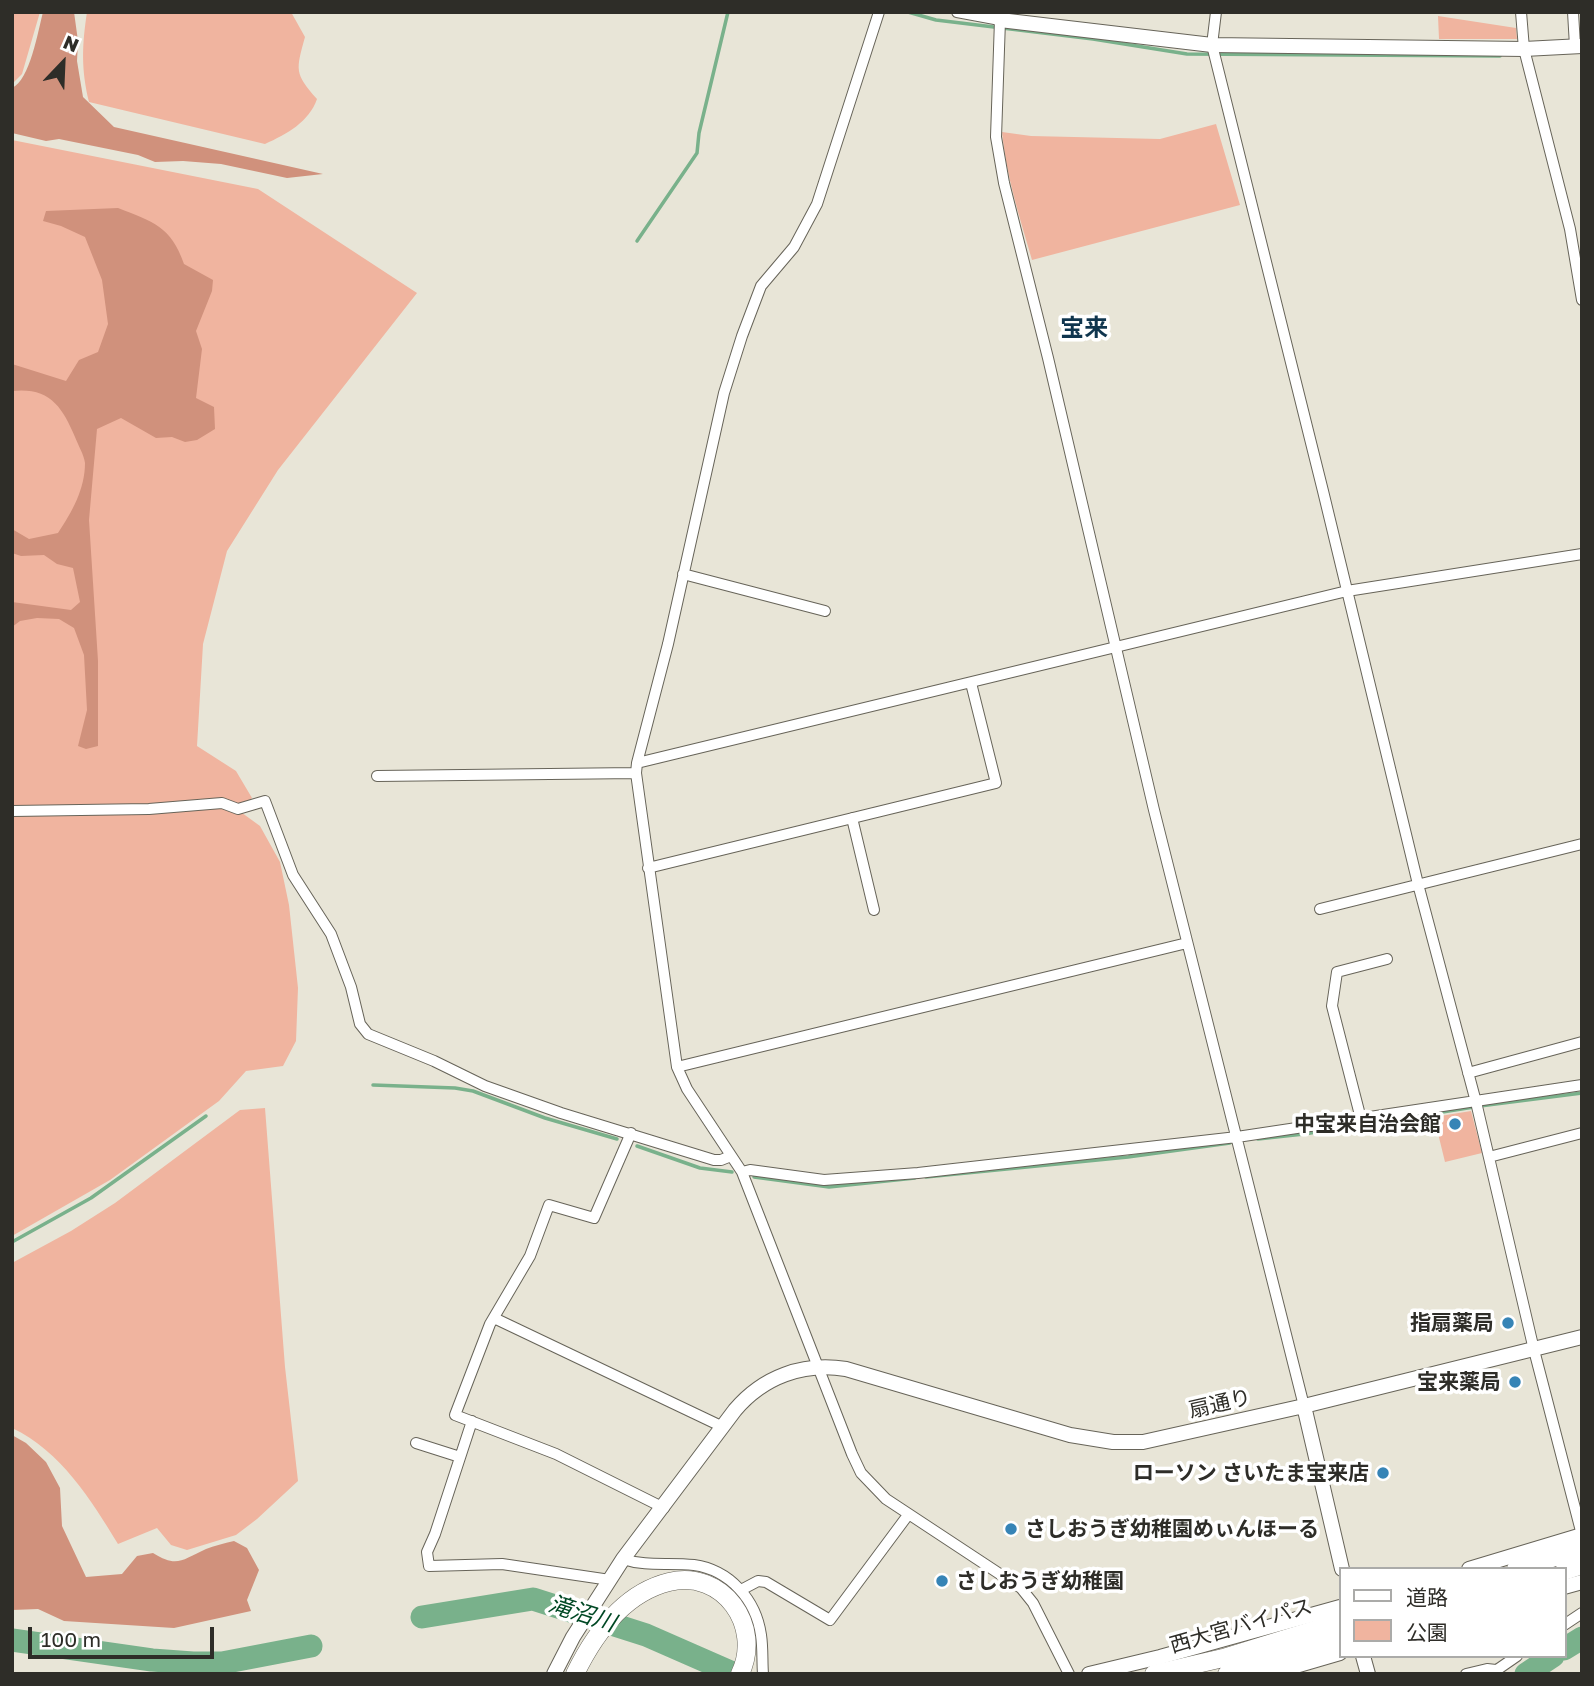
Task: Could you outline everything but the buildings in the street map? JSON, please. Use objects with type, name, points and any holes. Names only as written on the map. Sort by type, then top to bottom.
[{"type":"highway","points":[[1523,1567],[1582,1549]]},
{"type":"highway","points":[[576,1673],[586,1652],[609,1622],[635,1597],[670,1582],[689,1580],[716,1588],[727,1596],[740,1613],[748,1646],[740,1674]]},
{"type":"highway","name":"西大宮バイパス","points":[[1154,1674],[1223,1658],[1338,1623]]},
{"type":"highway","name":"西大宮バイパス","points":[[1227,1674],[1338,1641]]},
{"type":"street","points":[[879,12],[817,204],[794,247],[761,286],[741,336],[724,393],[636,768],[677,1067],[687,1089],[742,1172],[861,1473],[886,1499],[908,1515],[1021,1588],[1034,1603],[1069,1674]]},
{"type":"street","points":[[957,12],[1212,45],[1524,48],[1579,46],[1573,12]]},
{"type":"street","points":[[1216,12],[1212,45],[1418,884],[1476,1102],[1534,1350],[1582,1535],[1476,1567]]},
{"type":"street","points":[[1521,12],[1524,48],[1570,229],[1582,300]]},
{"type":"street","points":[[1001,16],[995,124],[1004,183],[1187,943],[1304,1406],[1342,1567]]},
{"type":"street","points":[[377,776],[636,768],[1347,591],[1582,554]]},
{"type":"street","points":[[683,574],[825,611]]},
{"type":"street","points":[[649,868],[996,783],[971,683]]},
{"type":"street","points":[[12,811],[149,809],[222,803],[238,810],[265,801],[293,875],[331,934],[351,987],[360,1024],[368,1034],[434,1061],[485,1086],[561,1113],[714,1160],[731,1156]]},
{"type":"street","points":[[852,818],[874,910]]},
{"type":"street","points":[[1320,909],[1582,844]]},
{"type":"street","points":[[677,1067],[1187,943]]},
{"type":"street","points":[[1361,1119],[1332,1006],[1337,972],[1387,959]]},
{"type":"street","points":[[1468,1073],[1582,1042]]},
{"type":"street","points":[[742,1172],[750,1170],[824,1180],[851,1179],[1237,1137],[1582,1085]]},
{"type":"street","points":[[631,1133],[594,1218],[549,1205],[530,1256],[494,1318],[455,1415],[556,1454],[664,1508]]},
{"type":"street","points":[[1489,1157],[1582,1133]]},
{"type":"street","points":[[494,1318],[723,1427]]},
{"type":"street","name":"扇通り","points":[[554,1674],[573,1637],[623,1559],[723,1427],[747,1397],[761,1385],[794,1370],[836,1367],[1070,1435],[1112,1442],[1143,1442],[1582,1338]]},
{"type":"street","points":[[472,1421],[428,1552],[429,1566],[502,1564],[610,1580]]},
{"type":"street","points":[[416,1443],[460,1457]]},
{"type":"street","points":[[741,1590],[758,1581],[766,1582],[830,1620],[908,1515]]},
{"type":"street","points":[[623,1559],[640,1564],[708,1568],[720,1573],[741,1590],[749,1601],[761,1634],[762,1669]]},
{"type":"street","points":[[1089,1674],[1338,1608]]},
{"type":"street","points":[[1566,1624],[1582,1613]]},
{"type":"street","points":[[1268,1674],[1338,1654]]},
{"type":"street","points":[[1466,1674],[1487,1669],[1494,1672],[1514,1658]]},
{"type":"green space","points":[[12,12],[40,12],[22,74],[12,84]]},
{"type":"green space","points":[[87,12],[291,12],[305,37],[299,71],[304,83],[317,99],[303,121],[265,144],[89,102],[83,57]]},
{"type":"green space","points":[[1438,16],[1516,28],[1517,39],[1439,39]]},
{"type":"green space","points":[[1216,124],[1240,205],[1032,260],[1010,181],[1002,132],[1031,136],[1160,139]]},
{"type":"green space","points":[[12,140],[258,189],[417,293],[278,470],[227,551],[203,644],[197,746],[236,771],[252,798],[238,810],[260,826],[280,862],[289,905],[298,988],[296,1041],[283,1066],[246,1071],[219,1101],[110,1180],[12,1236]]},
{"type":"green space","points":[[265,1108],[285,1367],[298,1481],[236,1535],[187,1550],[171,1545],[157,1528],[118,1544],[86,1494],[60,1463],[30,1438],[12,1428],[12,1263],[115,1203],[240,1110]]},
{"type":"green space","points":[[1471,1111],[1482,1153],[1445,1162],[1434,1117]]},
{"type":"shaded area","points":[[43,12],[74,12],[78,41],[77,61],[83,97],[114,127],[323,174],[287,178],[221,164],[155,162],[138,155],[59,139],[46,141],[12,133],[12,88],[24,75]]},
{"type":"shaded area","points":[[118,208],[151,222],[167,233],[184,264],[213,280],[212,291],[196,331],[202,349],[196,398],[214,407],[215,429],[197,440],[185,442],[172,437],[156,438],[121,418],[97,429],[89,520],[98,661],[98,746],[86,749],[78,746],[87,710],[84,655],[74,628],[59,619],[37,618],[20,621],[12,627],[12,602],[71,610],[80,602],[73,568],[57,564],[44,555],[21,556],[12,553],[12,529],[29,539],[58,533],[77,500],[85,463],[65,416],[52,401],[36,392],[12,391],[12,364],[66,381],[79,360],[98,352],[108,324],[102,280],[85,237],[43,221],[46,211]]},
{"type":"shaded area","points":[[12,1435],[26,1443],[46,1462],[60,1488],[62,1526],[86,1577],[122,1574],[137,1556],[153,1553],[161,1558],[180,1561],[209,1548],[234,1541],[247,1548],[259,1570],[247,1600],[251,1611],[174,1628],[64,1621],[38,1609],[12,1610]]},
{"type":"waterway","points":[[637,241],[697,153],[699,133],[728,12]]},
{"type":"waterway","points":[[908,12],[936,20],[1093,39],[1187,54],[1500,56]]},
{"type":"waterway","points":[[373,1085],[473,1091],[545,1118],[617,1139]]},
{"type":"waterway","points":[[1480,1106],[1582,1093]]},
{"type":"waterway","points":[[1258,1139],[1474,1107]]},
{"type":"waterway","points":[[12,1242],[91,1198],[206,1116]]},
{"type":"waterway","points":[[926,1177],[1128,1157],[1230,1143]]},
{"type":"waterway","points":[[637,1146],[700,1168],[732,1172]]},
{"type":"waterway","points":[[754,1177],[829,1187],[915,1178]]},
{"type":"waterway","name":"滝沼川","points":[[422,1617],[533,1599],[646,1635],[735,1674]]},
{"type":"waterway","name":"滝沼川","points":[[1566,1648],[1582,1638]]},
{"type":"waterway","name":"滝沼川","points":[[12,1640],[152,1660],[193,1663],[222,1663],[311,1646]]},
{"type":"waterway","name":"滝沼川","points":[[1526,1674],[1550,1658]]},
{"type":"place","name":"中宝来自治会館","points":[[1455,1124]]},
{"type":"place","name":"指扇薬局","points":[[1508,1323]]},
{"type":"place","name":"宝来薬局","points":[[1515,1382]]},
{"type":"place","name":"ローソン さいたま宝来店","points":[[1383,1473]]},
{"type":"place","name":"さしおうぎ幼稚園めぃんほーる","points":[[1011,1529]]},
{"type":"place","name":"さしおうぎ幼稚園","points":[[942,1581]]},
{"type":"district","name":"宝来","points":[[1084,328]]}]
